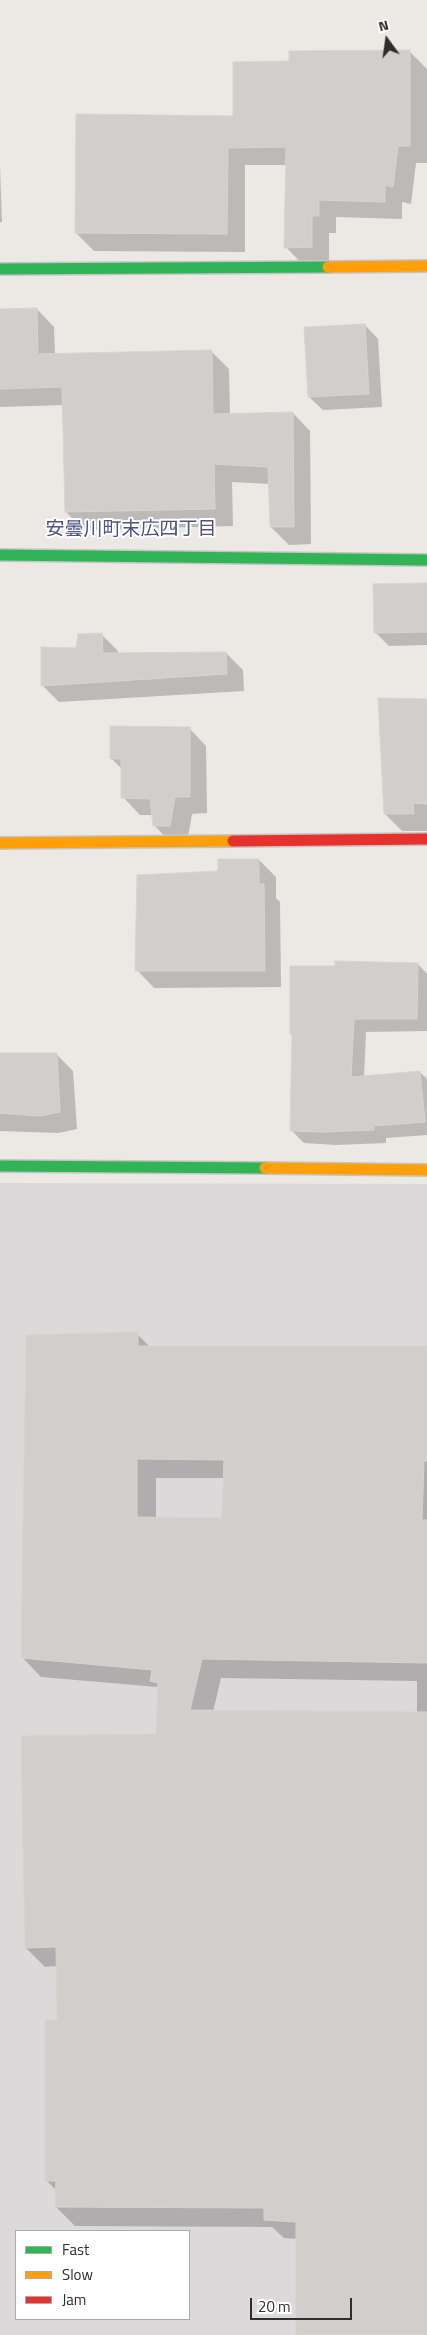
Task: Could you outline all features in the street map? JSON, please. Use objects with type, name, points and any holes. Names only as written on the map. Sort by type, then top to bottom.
[{"type":"street","points":[[0,269],[427,266]]},
{"type":"street","points":[[0,555],[427,560]]},
{"type":"street","points":[[0,844],[427,839]]},
{"type":"street","points":[[0,1166],[427,1170]]},
{"type":"shaded area","points":[[0,1183],[427,1184],[427,2335],[0,2335]]},
{"type":"building","points":[[410,50],[410,146],[398,146],[393,187],[385,185],[385,202],[319,200],[319,216],[312,216],[312,247],[284,248],[286,147],[228,148],[227,234],[75,233],[76,114],[233,116],[233,62],[289,61],[289,51]]},
{"type":"building","points":[[37,308],[38,354],[212,350],[213,414],[293,412],[294,527],[270,527],[268,467],[214,464],[215,509],[65,512],[62,387],[0,389],[0,309]]},
{"type":"building","points":[[365,324],[369,394],[308,397],[304,327]]},
{"type":"building","points":[[427,583],[427,632],[374,633],[373,584]]},
{"type":"building","points":[[102,633],[103,653],[226,652],[227,674],[41,686],[41,647],[76,648],[78,634]]},
{"type":"building","points":[[378,698],[427,699],[427,804],[413,803],[414,814],[384,814]]},
{"type":"building","points":[[110,726],[190,727],[190,797],[175,797],[170,826],[153,826],[150,799],[121,798],[121,759],[110,759]]},
{"type":"building","points":[[218,859],[259,859],[259,884],[264,884],[265,971],[135,971],[137,875],[218,871]]},
{"type":"building","points":[[335,961],[418,963],[417,1019],[354,1019],[351,1077],[420,1071],[425,1122],[374,1126],[374,1130],[290,1131],[292,1034],[290,1034],[290,966],[335,966]]},
{"type":"building","points":[[0,1053],[57,1053],[60,1112],[40,1116],[0,1113]]},
{"type":"building","points":[[138,1332],[138,1346],[427,1346],[427,1461],[424,1461],[422,1520],[427,1520],[427,1663],[202,1659],[190,1710],[427,1712],[427,2335],[296,2335],[296,2222],[264,2220],[264,2208],[55,2207],[56,2181],[45,2181],[45,2021],[57,2020],[56,1947],[25,1948],[21,1736],[156,1734],[158,1683],[150,1681],[152,1670],[21,1658],[26,1335]],"holes":[[[137,1459],[224,1460],[222,1518],[137,1517]]]},
{"type":"traffic: fast","points":[[0,269],[328,267]]},
{"type":"traffic: fast","points":[[0,555],[427,560]]},
{"type":"traffic: fast","points":[[0,1166],[265,1168]]},
{"type":"traffic: slow","points":[[328,267],[427,266]]},
{"type":"traffic: slow","points":[[0,843],[233,841]]},
{"type":"traffic: slow","points":[[265,1168],[427,1170]]},
{"type":"traffic: jam","points":[[233,841],[427,839]]},
{"type":"district","name":"安曇川町末広四丁目","points":[[131,530]]}]
